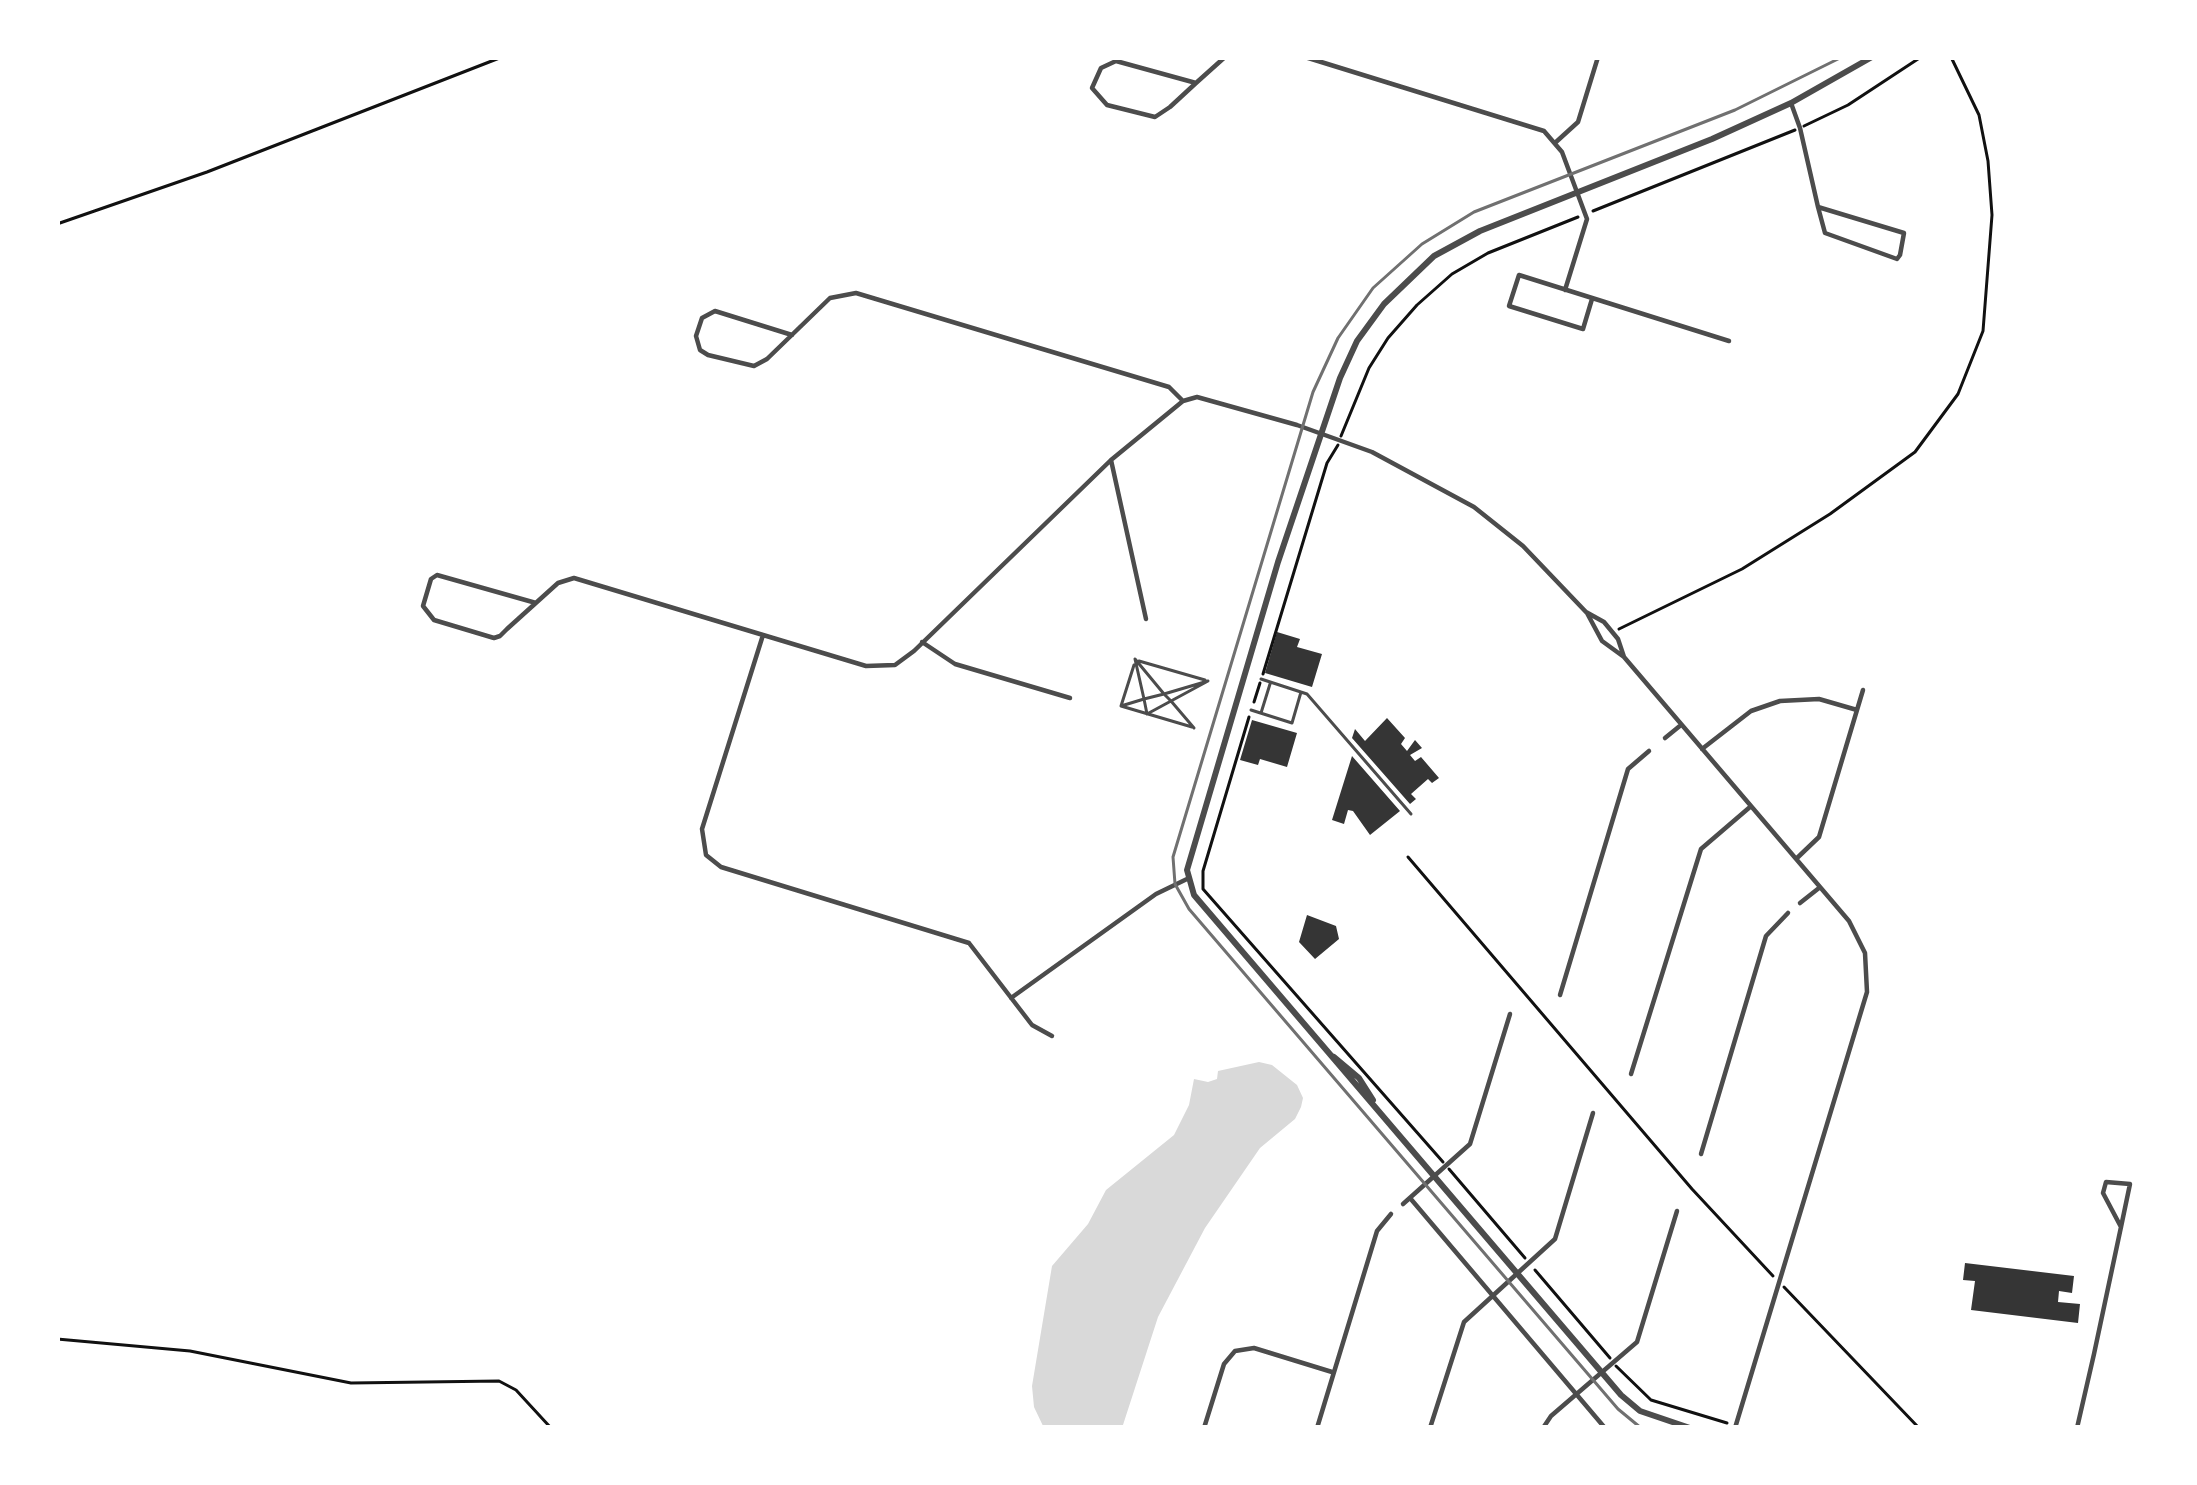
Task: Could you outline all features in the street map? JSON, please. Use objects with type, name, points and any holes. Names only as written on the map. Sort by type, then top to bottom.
[{"type":"street","points":[[1196,83],[1115,61],[1101,68],[1092,88],[1101,102],[1148,117],[1163,113],[1225,57]]},
{"type":"street","points":[[1305,57],[1528,124],[1556,142],[1586,214],[1565,290]]},
{"type":"street","points":[[1556,142],[1578,122],[1598,57]]},
{"type":"street","points":[[1690,1428],[1640,1411],[1601,1372],[1194,896],[1187,879],[1188,861],[1321,434],[1357,341],[1408,278],[1457,242],[1712,139],[1872,57]]},
{"type":"street","points":[[1790,103],[1800,128],[1818,207],[1829,238],[1892,257],[1900,255],[1904,233],[1818,207]]},
{"type":"street","points":[[1592,298],[1583,329],[1509,306],[1519,275],[1729,340]]},
{"type":"street","points":[[792,334],[715,311],[702,318],[696,336],[700,350],[708,356],[754,367],[792,334],[830,298],[856,293],[1169,387],[1183,401]]},
{"type":"street","points":[[536,602],[437,575],[431,579],[423,606],[434,620],[494,638],[563,580],[579,578],[873,668],[901,662],[1111,460],[1183,401],[1196,397],[1321,434],[1391,461],[1474,508],[1523,546],[1586,612],[1602,641],[1624,657],[1856,930],[1863,946],[1867,992],[1735,1428]]},
{"type":"street","points":[[1111,460],[1146,619]]},
{"type":"street","points":[[1586,612],[1604,622],[1618,639],[1624,657]]},
{"type":"street","points":[[763,634],[702,829],[706,854],[721,867],[969,943],[1031,1025],[1052,1036]]},
{"type":"street","points":[[922,642],[955,664],[1070,698]]},
{"type":"street","points":[[1136,659],[1208,681]]},
{"type":"street","points":[[1121,706],[1194,728],[1136,659]]},
{"type":"street","points":[[1136,659],[1147,714]]},
{"type":"street","points":[[1121,706],[1136,659]]},
{"type":"street","points":[[1261,680],[1315,703],[1411,814]]},
{"type":"street","points":[[1121,706],[1208,681]]},
{"type":"street","points":[[1147,714],[1208,681]]},
{"type":"street","points":[[1262,713],[1270,682]]},
{"type":"street","points":[[1795,859],[1821,832],[1863,690]]},
{"type":"street","points":[[1251,710],[1292,723],[1302,697]]},
{"type":"street","points":[[1702,749],[1750,711],[1780,700],[1820,700],[1857,710]]},
{"type":"street","points":[[1665,738],[1681,725]]},
{"type":"street","points":[[1560,995],[1627,772],[1648,751]]},
{"type":"street","points":[[1631,1074],[1702,849],[1750,807]]},
{"type":"street","points":[[1011,998],[1156,894],[1187,879]]},
{"type":"street","points":[[1800,903],[1819,887]]},
{"type":"street","points":[[1701,1154],[1768,933],[1788,913]]},
{"type":"street","points":[[1403,1204],[1472,1141],[1510,1014]]},
{"type":"street","points":[[1430,1428],[1464,1322],[1555,1239],[1593,1113]]},
{"type":"street","points":[[2077,1428],[2121,1226],[2130,1184],[2111,1181],[2102,1187],[2103,1193],[2121,1226]]},
{"type":"street","points":[[1410,1198],[1605,1428]]},
{"type":"street","points":[[1543,1428],[1638,1340],[1677,1210]]},
{"type":"street","points":[[1317,1428],[1377,1231],[1391,1214]]},
{"type":"street","points":[[1204,1428],[1224,1364],[1235,1351],[1254,1348],[1334,1372]]},
{"type":"path","points":[[57,224],[207,172],[502,57]]},
{"type":"path","points":[[1722,1422],[1651,1400],[1613,1362],[1203,889],[1203,871],[1327,464],[1369,368],[1417,305],[1452,274],[1488,253],[1800,128],[1848,105],[1921,57]]},
{"type":"path","points":[[1617,630],[1742,569],[1830,514],[1915,452],[1958,394],[1983,331],[1992,215],[1979,115],[1952,57]]},
{"type":"path","points":[[1408,857],[1692,1190],[1919,1428]]},
{"type":"path","points":[[57,1339],[190,1351],[351,1383],[500,1382],[516,1390],[551,1428]]},
{"type":"shaded area","points":[[1259,1062],[1272,1065],[1297,1085],[1301,1107],[1295,1119],[1260,1148],[1205,1228],[1158,1317],[1122,1428],[1044,1428],[1034,1407],[1032,1386],[1052,1266],[1088,1224],[1106,1190],[1174,1135],[1189,1105],[1194,1079],[1208,1082],[1217,1079],[1218,1071]]},
{"type":"building","points":[[1277,632],[1300,639],[1297,647],[1322,654],[1312,687],[1265,673]]},
{"type":"building","points":[[1387,718],[1405,738],[1401,744],[1407,751],[1415,740],[1422,748],[1410,755],[1415,761],[1421,757],[1439,778],[1432,783],[1428,779],[1411,794],[1416,799],[1410,804],[1352,738],[1355,729],[1365,741]]},
{"type":"building","points":[[1252,720],[1297,733],[1287,767],[1260,759],[1258,765],[1240,760]]},
{"type":"building","points":[[1352,756],[1400,811],[1370,835],[1353,811],[1348,810],[1344,824],[1332,820]]},
{"type":"building","points":[[1307,915],[1336,926],[1339,939],[1315,959],[1299,942]]},
{"type":"building","points":[[1965,1263],[2074,1276],[2072,1293],[2059,1291],[2058,1302],[2080,1304],[2078,1323],[1971,1310],[1975,1281],[1963,1280]]},
{"type":"tram line","points":[[1641,1428],[1618,1409],[1189,909],[1175,884],[1173,857],[1313,392],[1338,338],[1373,288],[1422,244],[1474,212],[1735,110],[1842,57]]}]
